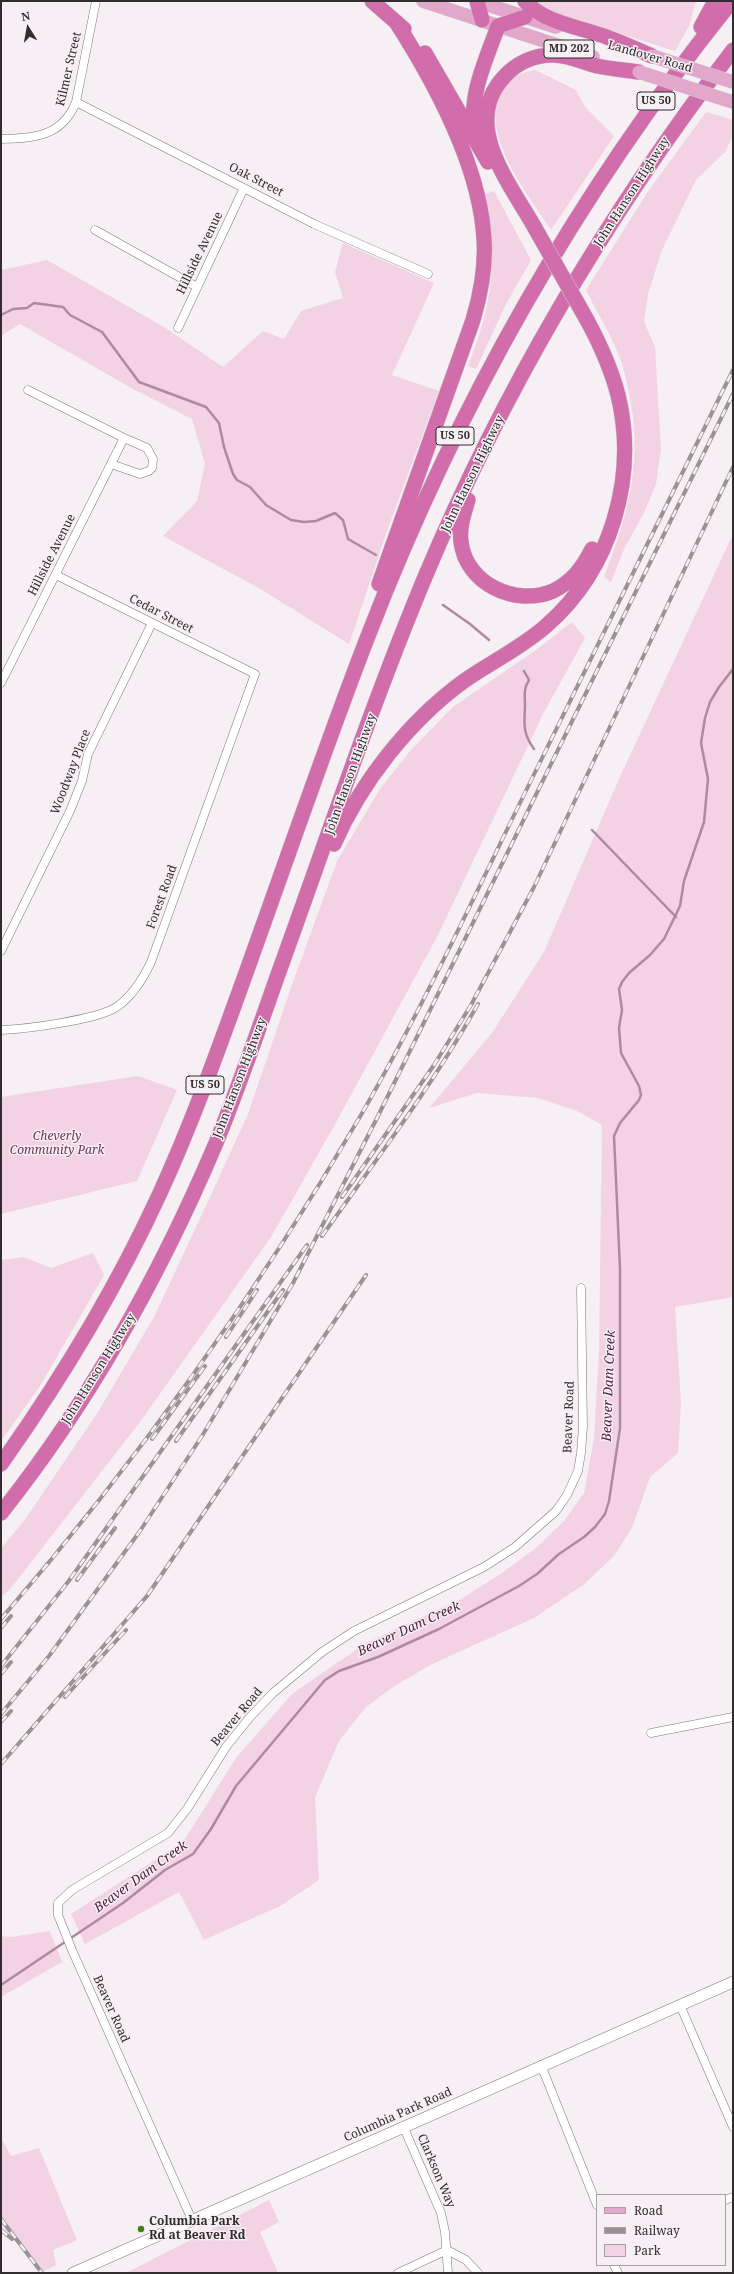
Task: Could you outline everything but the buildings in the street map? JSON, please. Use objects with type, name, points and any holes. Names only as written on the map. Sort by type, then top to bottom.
[{"type":"highway","points":[[296,926],[320,879],[335,842],[350,813],[392,751],[434,707],[462,683],[529,640],[548,625],[574,597],[589,576],[602,552],[612,524],[620,493],[623,463],[623,432],[614,381],[602,350],[584,324],[533,233],[424,52],[396,22],[372,1]]},
{"type":"highway","points":[[477,1],[482,20]]},
{"type":"highway","points":[[525,1],[532,8],[546,16],[609,38],[652,56]]},
{"type":"highway","points":[[663,91],[684,51],[702,26],[715,1]]},
{"type":"highway","name":"US 50","points":[[1,1464],[49,1394],[96,1318],[131,1254],[164,1184],[209,1075],[352,679],[419,513],[489,370],[558,248],[604,177],[663,91],[732,1]]},
{"type":"highway","points":[[476,139],[473,118],[475,95],[498,26],[525,17]]},
{"type":"highway","points":[[352,679],[360,634],[473,320],[481,292],[484,266],[484,241],[481,216],[467,164],[439,98],[396,22]]},
{"type":"highway","name":"John Hanson Highway","points":[[1,1514],[85,1396],[122,1333],[159,1265],[218,1138],[413,606],[481,453],[539,343],[612,221],[673,130],[733,50]]},
{"type":"highway","points":[[533,233],[489,142],[486,114],[490,99],[498,83],[518,65],[545,56],[569,57],[597,66],[639,72]]},
{"type":"highway","points":[[481,453],[461,527],[461,542],[467,562],[485,582],[509,594],[525,596],[540,595],[563,586],[577,573],[593,547],[606,508],[613,472],[613,431],[609,405],[584,324]]},
{"type":"main road","name":"Landover Road","points":[[424,1],[733,102]]},
{"type":"main road","name":"Landover Road","points":[[477,1],[606,44],[652,56],[733,82]]},
{"type":"street","name":"Kilmer Street","points":[[1,139],[44,134],[60,127],[70,116],[76,102],[96,1]]},
{"type":"street","name":"Oak Street","points":[[76,102],[314,224],[428,274]]},
{"type":"street","name":"Hillside Avenue","points":[[178,328],[244,188]]},
{"type":"street","points":[[95,230],[197,287]]},
{"type":"street","points":[[28,390],[147,448],[151,452],[153,459],[152,468],[145,473],[134,474],[111,464]]},
{"type":"street","name":"Hillside Avenue","points":[[1,683],[3,673],[56,575],[124,438]]},
{"type":"street","name":"Cedar Street","points":[[56,575],[255,674]]},
{"type":"street","name":"Woodway Place","points":[[1,951],[77,796],[88,754],[152,623]]},
{"type":"street","name":"Forest Road","points":[[1,1030],[28,1027],[102,1014],[116,1007],[138,986],[151,962],[255,674]]},
{"type":"street","name":"Beaver Road","points":[[192,2220],[61,1924],[57,1910],[60,1900],[72,1890],[168,1833],[187,1809],[226,1746],[250,1717],[294,1674],[322,1652],[354,1631],[484,1567],[515,1547],[556,1510],[568,1495],[578,1471],[581,1453],[583,1428],[581,1288]]},
{"type":"street","points":[[651,1733],[733,1717]]},
{"type":"street","name":"Columbia Park Road","points":[[73,2273],[541,2065],[733,1982]]},
{"type":"street","points":[[680,2005],[733,2127]]},
{"type":"street","points":[[541,2065],[596,2202]]},
{"type":"street","name":"Clarkson Way","points":[[403,2126],[440,2210],[447,2250],[448,2273]]},
{"type":"street","points":[[398,2273],[447,2250],[466,2260],[478,2273]]},
{"type":"green space","points":[[535,1],[696,1],[689,26],[675,51],[551,12]]},
{"type":"green space","points":[[535,70],[576,90],[585,107],[614,136],[551,230],[520,183],[511,166],[497,131],[495,113],[498,96],[504,85],[518,75]]},
{"type":"green space","points":[[706,112],[733,120],[733,136],[725,152],[696,180],[662,250],[648,294],[644,322],[655,347],[661,449],[656,484],[645,511],[624,549],[611,582],[604,577],[621,530],[627,507],[634,461],[635,438],[633,414],[625,374],[618,352],[586,290],[647,193]]},
{"type":"green space","points":[[494,191],[531,260],[505,306],[476,369],[468,366],[483,322],[488,301],[492,261],[491,241],[484,194]]},
{"type":"green space","points":[[343,243],[434,283],[392,375],[439,391],[388,528],[349,644],[262,590],[163,536],[197,501],[205,464],[192,419],[133,389],[20,324],[1,336],[1,270],[47,260],[164,327],[223,367],[263,331],[284,339],[301,311],[343,298],[335,272]]},
{"type":"green space","points":[[733,534],[733,1297],[675,1307],[681,1403],[678,1453],[650,1477],[632,1528],[614,1556],[583,1585],[534,1618],[430,1665],[393,1687],[366,1707],[339,1741],[315,1797],[319,1880],[280,1906],[204,1940],[179,1892],[85,1944],[71,1914],[183,1842],[236,1758],[292,1694],[366,1643],[463,1598],[502,1573],[537,1547],[564,1521],[584,1493],[594,1439],[599,1350],[602,1125],[577,1111],[538,1098],[477,1093],[429,1108],[492,1033],[544,952],[619,779]]},
{"type":"green space","points":[[572,622],[585,638],[543,714],[438,935],[333,1128],[271,1237],[140,1422],[15,1583],[1,1598],[1,1548],[24,1521],[98,1412],[154,1317],[248,1114],[293,982],[337,861],[380,789],[410,751],[453,707],[536,650]]},
{"type":"green space","name":"Cheverly Community Park","points":[[138,1076],[177,1090],[137,1181],[1,1214],[1,1097]]},
{"type":"green space","points":[[93,1253],[104,1275],[40,1386],[1,1441],[1,1260],[23,1257],[51,1268]]},
{"type":"green space","points":[[50,1931],[62,1962],[1,1997],[1,1936],[11,1937]]},
{"type":"green space","points":[[1,2138],[11,2156],[39,2148],[77,2240],[53,2250],[56,2265],[41,2273],[1,2224]]},
{"type":"green space","points":[[269,2200],[279,2222],[260,2232],[278,2273],[126,2273]]},
{"type":"waterway","points":[[1,315],[13,309],[27,308],[34,303],[63,307],[70,315],[102,332],[139,382],[206,407],[219,423],[224,447],[233,474],[237,480],[250,487],[266,505],[291,520],[304,522],[316,521],[335,513],[343,520],[348,539],[376,555]]},
{"type":"waterway","points":[[443,605],[470,624],[489,640]]},
{"type":"waterway","name":"Beaver Dam Creek","points":[[1,1985],[123,1903],[165,1870],[193,1854],[211,1829],[236,1786],[325,1680],[339,1671],[378,1657],[439,1629],[519,1586],[537,1574],[559,1554],[584,1537],[595,1527],[605,1514],[609,1501],[620,1428],[620,1269],[614,1136],[620,1123],[639,1100],[641,1095],[639,1086],[621,1053],[619,1028],[622,1010],[619,989],[629,973],[650,955],[664,939],[680,906],[684,881],[704,822],[708,779],[701,743],[705,718],[710,702],[733,669]]},
{"type":"waterway","points":[[524,671],[529,680],[525,693],[525,729],[530,744],[534,749]]},
{"type":"waterway","points":[[592,830],[676,917]]},
{"type":"railway","points":[[1,1619],[100,1499],[193,1375],[280,1247],[361,1115],[442,964],[733,370]]},
{"type":"railway","points":[[1,1714],[49,1656],[140,1531],[202,1436],[293,1283],[377,1118],[733,394]]},
{"type":"railway","points":[[342,1197],[434,1065],[471,1005],[534,887],[733,467]]},
{"type":"railway","points":[[322,1236],[423,1093],[461,1034],[478,1004]]},
{"type":"railway","points":[[1,1666],[68,1582],[307,1245]]},
{"type":"railway","points":[[1,1764],[147,1596],[366,1275]]},
{"type":"railway","points":[[226,1337],[257,1290]]},
{"type":"railway","points":[[176,1441],[283,1290]]},
{"type":"railway","points":[[152,1439],[205,1366]]},
{"type":"railway","points":[[77,1580],[115,1528]]},
{"type":"railway","points":[[1,1628],[11,1616]]},
{"type":"railway","points":[[65,1697],[126,1630]]},
{"type":"railway","points":[[1,1674],[11,1662]]},
{"type":"railway","points":[[1,1722],[11,1711]]},
{"type":"railway","points":[[1,2219],[42,2273]]},
{"type":"railway","points":[[1,2230],[12,2239]]},
{"type":"place","name":"Columbia Park Rd at Beaver Rd","points":[[141,2229]]}]
